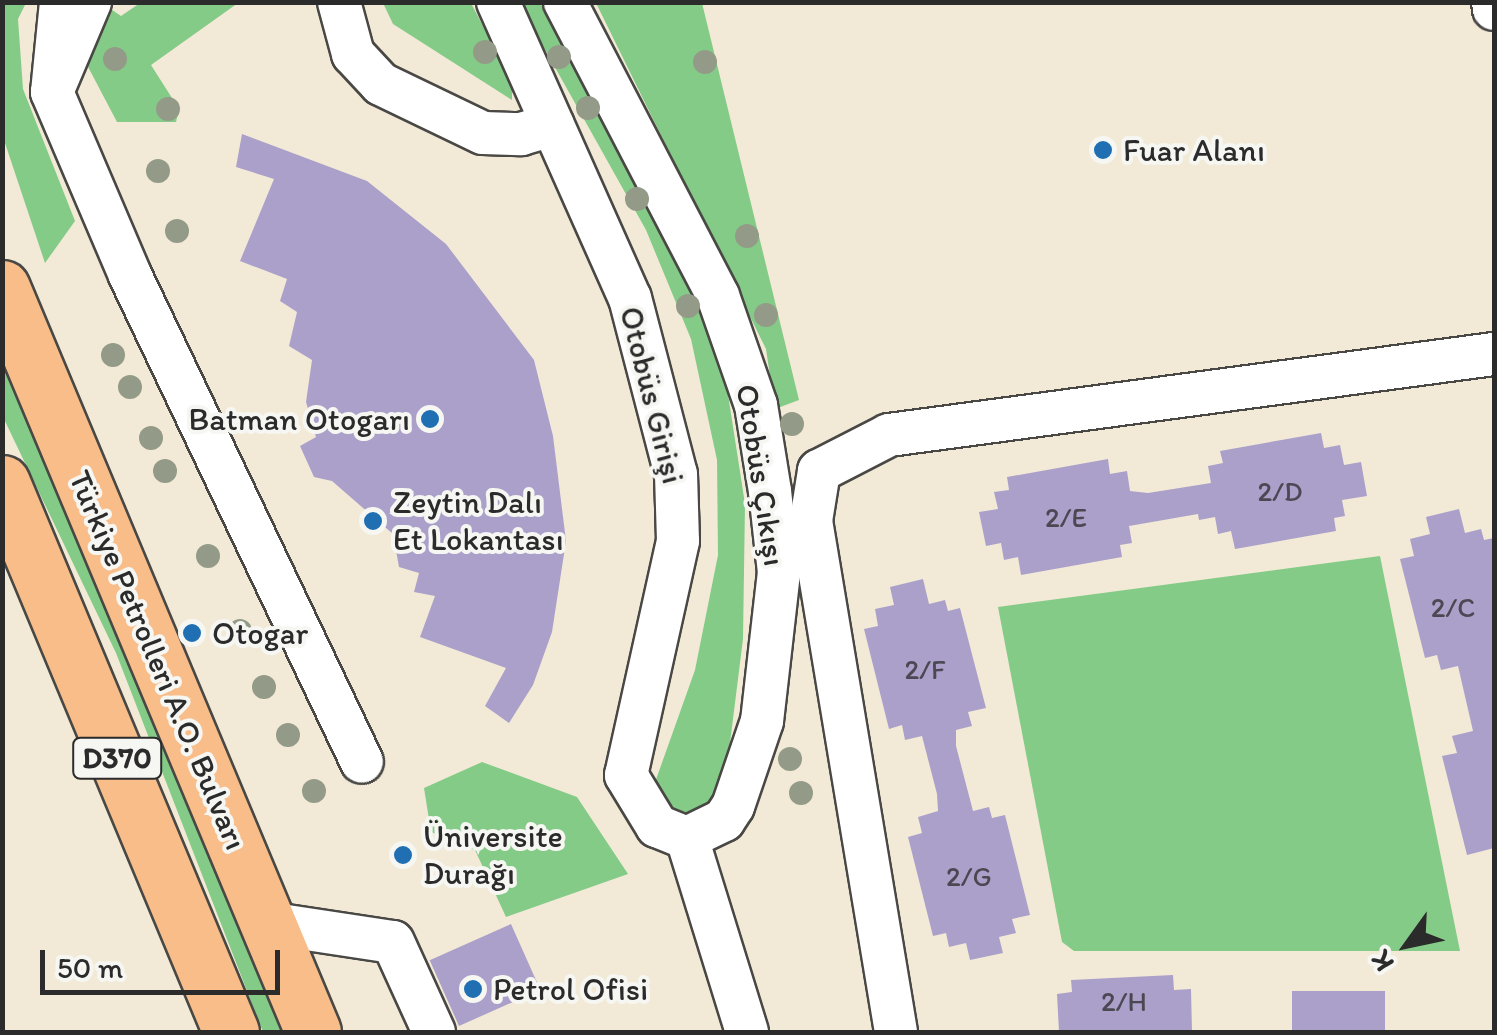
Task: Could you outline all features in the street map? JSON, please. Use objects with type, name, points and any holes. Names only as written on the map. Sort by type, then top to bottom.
[{"type":"highway","name":"Türkiye Petrolleri A.O. Bulvarı","points":[[2,288],[314,1032]]},
{"type":"highway","name":"D370","points":[[2,483],[231,1032]]},
{"type":"street","points":[[61,2],[52,92],[130,275],[362,762]]},
{"type":"street","points":[[52,92],[90,2]]},
{"type":"street","points":[[340,2],[353,54],[380,84],[483,133],[521,134],[553,125]]},
{"type":"street","name":"Otobüs Girişi","points":[[498,2],[630,298],[676,474],[678,541],[626,774],[657,826],[688,838]]},
{"type":"street","name":"Otobüs Çıkışı","points":[[565,2],[718,296],[756,404],[770,491],[779,572],[762,721],[733,806],[724,820],[688,838]]},
{"type":"street","points":[[896,1032],[812,521],[819,471],[888,435],[1494,354]]},
{"type":"street","points":[[688,838],[748,1032]]},
{"type":"street","points":[[268,923],[393,942],[434,1032]]},
{"type":"green space","points":[[2,3],[26,3],[18,19],[23,89],[75,221],[45,263],[3,137]]},
{"type":"green space","points":[[102,3],[121,16],[140,3],[238,3],[151,65],[179,109],[176,122],[117,122],[86,63]]},
{"type":"green space","points":[[383,3],[471,3],[512,82],[512,100],[393,24]]},
{"type":"green space","points":[[519,3],[540,3],[695,295],[725,375],[745,504],[743,639],[728,759],[708,805],[692,814],[672,808],[653,788],[695,670],[718,555],[717,460],[691,339],[646,230]]},
{"type":"green space","points":[[596,3],[702,3],[799,400],[775,409],[766,349]]},
{"type":"green space","points":[[2,355],[289,1032],[263,1032],[116,653],[3,417]]},
{"type":"green space","points":[[1380,556],[1460,951],[1074,951],[1062,942],[998,607]]},
{"type":"green space","points":[[482,762],[577,797],[628,874],[506,917],[475,850],[431,832],[424,788]]},
{"type":"building","name":"Batman Otogarı","points":[[242,134],[367,181],[446,244],[534,360],[553,436],[566,541],[552,632],[533,685],[509,723],[485,706],[506,668],[420,637],[435,596],[414,592],[419,573],[399,567],[393,534],[332,481],[314,477],[300,446],[316,437],[306,402],[312,360],[289,346],[297,312],[280,301],[287,279],[240,261],[274,179],[236,167]]},
{"type":"building","points":[[1321,433],[1324,448],[1340,445],[1344,465],[1361,462],[1367,496],[1342,500],[1345,516],[1334,518],[1336,531],[1235,549],[1231,531],[1218,534],[1215,517],[1199,520],[1198,514],[1129,526],[1132,543],[1120,545],[1122,557],[1021,575],[1018,557],[1004,560],[1001,543],[986,546],[979,512],[998,509],[994,492],[1009,490],[1007,477],[1108,459],[1110,474],[1127,471],[1130,491],[1148,493],[1211,483],[1208,466],[1223,463],[1220,451]]},
{"type":"building","points":[[1459,509],[1465,533],[1481,529],[1484,540],[1494,538],[1494,848],[1467,855],[1442,756],[1457,753],[1452,736],[1473,731],[1458,666],[1441,670],[1437,655],[1425,658],[1400,559],[1414,556],[1410,539],[1430,534],[1426,517]]},
{"type":"building","points":[[923,579],[929,604],[945,600],[948,611],[960,608],[986,708],[968,712],[972,726],[956,730],[956,746],[973,811],[989,807],[992,818],[1005,815],[1030,915],[1012,919],[1016,933],[999,937],[1003,953],[970,960],[966,943],[949,947],[946,933],[933,936],[908,837],[922,833],[918,817],[938,811],[937,794],[922,736],[905,740],[902,725],[889,729],[864,629],[878,626],[875,609],[894,605],[890,587]]},
{"type":"building","points":[[511,924],[540,990],[459,1026],[430,960]]},
{"type":"building","points":[[1173,975],[1174,990],[1191,989],[1192,1032],[1059,1032],[1057,994],[1072,992],[1071,980]]},
{"type":"building","points":[[1292,991],[1385,991],[1385,1032],[1292,1032]]},
{"type":"place","name":"Fuar Alanı","points":[[1103,150]]},
{"type":"place","name":"Batman Otogarı","points":[[430,419]]},
{"type":"place","name":"Zeytin Dalı Et Lokantası","points":[[373,521]]},
{"type":"place","name":"Otogar","points":[[192,633]]},
{"type":"place","name":"Üniversite Durağı","points":[[403,855]]},
{"type":"place","name":"Petrol Ofisi","points":[[473,989]]}]
